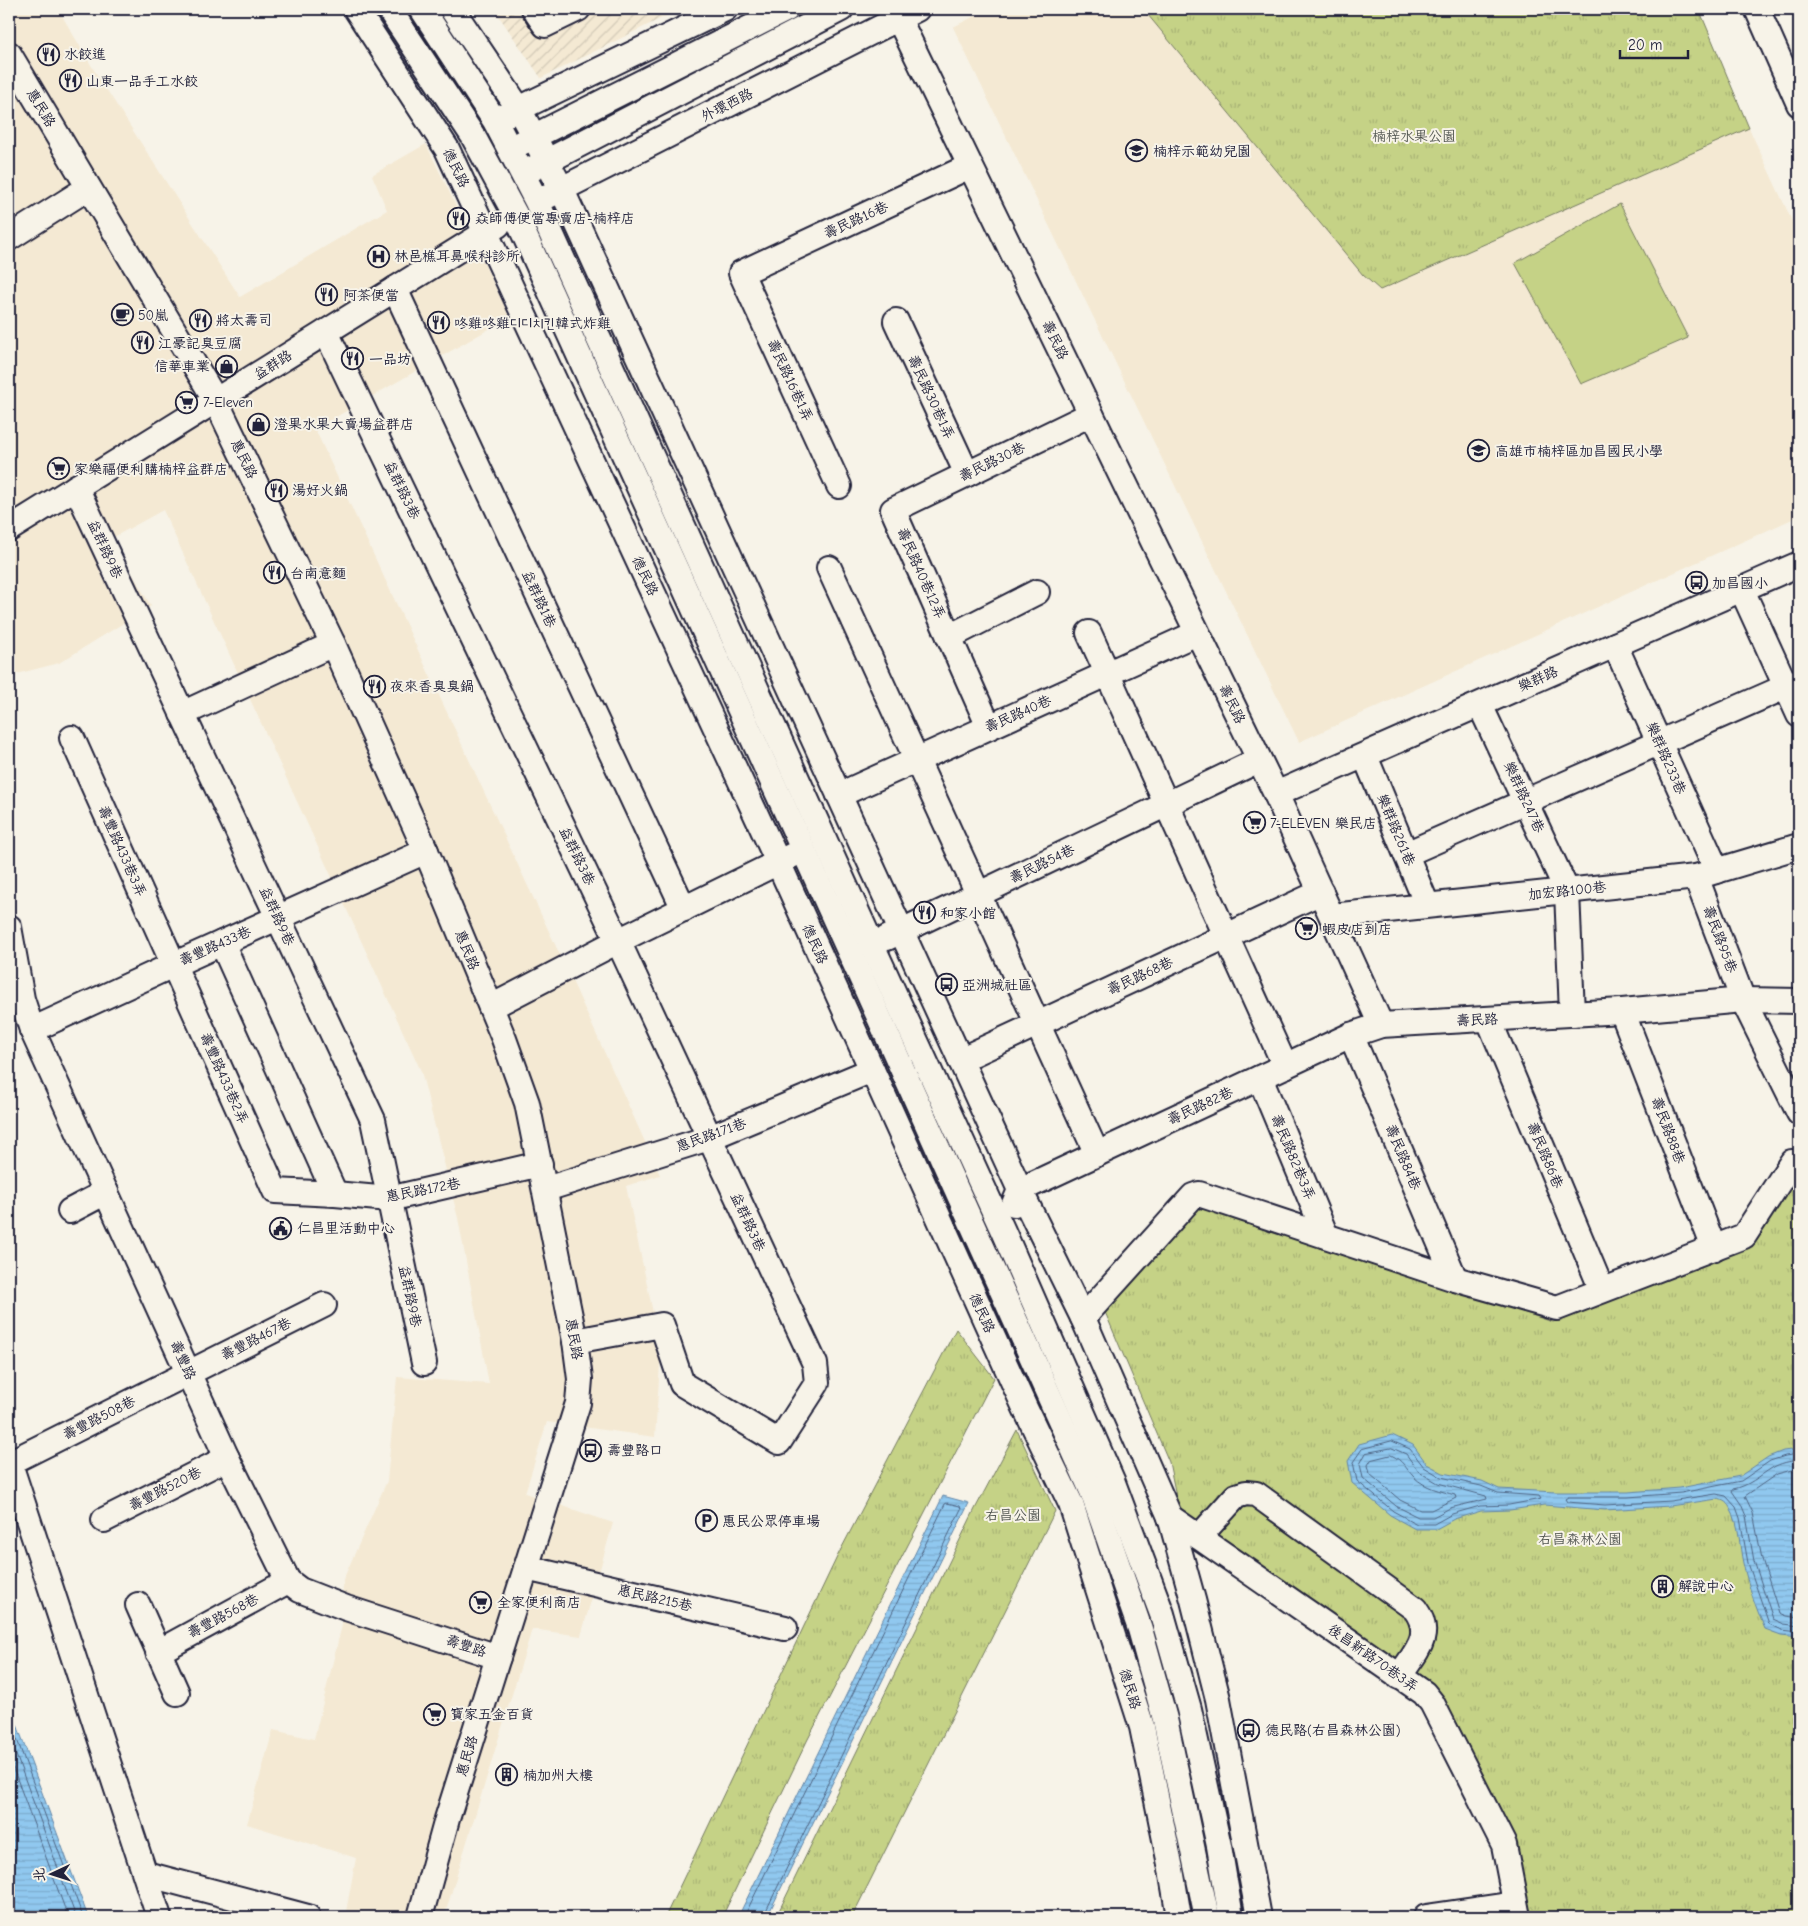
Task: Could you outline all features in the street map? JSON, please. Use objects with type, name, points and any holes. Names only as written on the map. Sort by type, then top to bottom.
[{"type":"street","name":"德民路","points":[[356,9],[447,149],[778,862],[1071,1504],[1142,1727],[1179,1917]]},
{"type":"street","name":"德民路","points":[[389,9],[473,136],[515,214],[803,850],[861,950],[1004,1231],[1112,1480],[1162,1614],[1189,1709],[1219,1846],[1231,1917]]},
{"type":"street","name":"德民路","points":[[422,9],[495,121],[537,202],[825,839],[861,950],[989,1260],[1092,1492],[1140,1630],[1165,1719],[1207,1917]]},
{"type":"street","points":[[452,9],[519,110],[561,188],[1020,1190],[1083,1318],[1170,1517],[1218,1698],[1259,1917]]},
{"type":"street","points":[[539,17],[578,9]]},
{"type":"street","points":[[447,149],[473,136],[495,121],[725,9]]},
{"type":"street","points":[[459,175],[787,9]]},
{"type":"street","points":[[471,201],[841,9]]},
{"type":"street","points":[[1757,9],[1799,104]]},
{"type":"street","name":"壽民路","points":[[903,12],[970,166],[1276,794],[1381,1025],[1622,1011],[1744,1000],[1799,1001]]},
{"type":"street","name":"外環西路","points":[[537,202],[903,12]]},
{"type":"street","name":"惠民路","points":[[9,54],[216,401],[333,644],[426,851],[528,1102],[575,1342],[580,1379],[578,1403],[447,1819],[420,1917]]},
{"type":"street","name":"壽民路16巷","points":[[742,273],[970,166]]},
{"type":"street","points":[[9,238],[88,188]]},
{"type":"street","name":"益群路","points":[[9,529],[537,202]]},
{"type":"street","name":"壽民路16巷1弄","points":[[742,273],[839,486]]},
{"type":"street","name":"益群路1巷","points":[[395,289],[684,909]]},
{"type":"street","name":"壽民路30巷1弄","points":[[896,321],[967,474]]},
{"type":"street","name":"益群路3巷","points":[[326,332],[618,941],[815,1364],[817,1383],[779,1442],[682,1384],[662,1325],[575,1342]]},
{"type":"street","name":"壽民路30巷","points":[[892,510],[1091,414]]},
{"type":"street","name":"益群路9巷","points":[[76,487],[372,1120],[424,1364]]},
{"type":"street","name":"壽民路40巷12弄","points":[[892,510],[989,728]]},
{"type":"street","name":"樂群路","points":[[1276,794],[1799,564]]},
{"type":"street","points":[[829,568],[1097,1154]]},
{"type":"street","points":[[1742,590],[1793,684],[1799,715]]},
{"type":"street","name":"壽民路40巷12弄","points":[[949,637],[1037,592]]},
{"type":"street","points":[[1089,633],[1285,1066]]},
{"type":"street","name":"壽民路40巷","points":[[839,796],[1197,633]]},
{"type":"street","points":[[182,714],[333,644]]},
{"type":"street","name":"樂群路233巷","points":[[1615,645],[1659,743],[1706,874]]},
{"type":"street","points":[[1406,854],[1793,684]]},
{"type":"street","name":"樂群路247巷","points":[[1480,704],[1567,891]]},
{"type":"street","name":"壽豐路433巷3弄","points":[[72,738],[173,965]]},
{"type":"street","name":"樂群路261巷","points":[[1365,756],[1427,905]]},
{"type":"street","name":"壽民路54巷","points":[[826,967],[1259,760]]},
{"type":"street","points":[[490,1007],[852,825]]},
{"type":"street","name":"加宏路100巷","points":[[1332,916],[1706,874],[1799,846]]},
{"type":"street","name":"壽豐路433巷","points":[[32,1030],[426,851]]},
{"type":"street","name":"壽民路95巷","points":[[1706,874],[1744,1000],[1799,1113]]},
{"type":"street","points":[[1567,891],[1572,1014]]},
{"type":"street","name":"壽民路68巷","points":[[960,1060],[1320,892]]},
{"type":"street","name":"壽豐路","points":[[9,927],[16,1001],[32,1030],[227,1458],[288,1581],[300,1590],[346,1608],[498,1657]]},
{"type":"street","points":[[222,943],[336,1194]]},
{"type":"street","name":"壽豐路433巷2弄","points":[[173,965],[275,1191]]},
{"type":"street","name":"壽民路88巷","points":[[1622,1011],[1714,1248]]},
{"type":"street","name":"壽民路86巷","points":[[1489,1020],[1602,1290]]},
{"type":"street","name":"壽民路82巷","points":[[1020,1190],[1351,1034],[1381,1025]]},
{"type":"street","name":"壽民路84巷","points":[[1351,1034],[1455,1279]]},
{"type":"street","name":"惠民路171巷","points":[[546,1189],[709,1138],[872,1070]]},
{"type":"street","name":"壽民路82巷3弄","points":[[1260,1078],[1326,1236]]},
{"type":"street","points":[[1083,1318],[1193,1196],[1198,1194],[1455,1279],[1557,1308],[1744,1236],[1792,1162],[1799,1163]]},
{"type":"street","name":"惠民路172巷","points":[[275,1191],[389,1199],[540,1164]]},
{"type":"street","points":[[972,1290],[1004,1231],[1020,1190]]},
{"type":"street","points":[[70,1212],[106,1192]]},
{"type":"street","name":"壽豐路467巷","points":[[188,1373],[324,1305]]},
{"type":"street","name":"壽豐路508巷","points":[[9,1462],[188,1373]]},
{"type":"street","name":"壽豐路520巷","points":[[104,1520],[227,1458]]},
{"type":"street","points":[[9,1462],[160,1917]]},
{"type":"street","points":[[1199,1537],[1236,1496],[1246,1493],[1256,1494],[1415,1608],[1422,1618],[1424,1631],[1421,1642],[1399,1676]]},
{"type":"street","name":"後昌新路70巷3弄","points":[[1170,1517],[1424,1693],[1432,1703],[1504,1845],[1517,1910]]},
{"type":"street","name":"惠民路215巷","points":[[526,1568],[785,1628]]},
{"type":"street","name":"壽豐路568巷","points":[[158,1652],[288,1581]]},
{"type":"street","points":[[138,1605],[176,1693]]},
{"type":"street","points":[[146,1874],[308,1917]]},
{"type":"street","points":[[1426,1917],[1517,1910]]},
{"type":"shaded area","points":[[9,9],[58,9],[94,70],[240,297],[387,210],[372,175],[426,144],[510,317],[315,429],[573,983],[660,1175],[626,1186],[661,1350],[655,1437],[547,1422],[525,1493],[613,1523],[581,1636],[532,1629],[444,1917],[345,1917],[356,1858],[247,1824],[273,1730],[314,1739],[342,1625],[343,1580],[387,1481],[397,1377],[489,1384],[458,1218],[421,1071],[163,510],[112,538],[151,606],[59,663],[9,676]]},
{"type":"shaded area","points":[[494,9],[680,9],[541,78]]},
{"type":"shaded area","name":"高雄市楠梓區加昌國民小學","points":[[989,9],[1143,9],[1363,275],[1380,290],[1749,128],[1799,236],[1799,516],[1299,742],[953,27]]},
{"type":"green space","name":"楠梓水果公園","points":[[1143,9],[1699,9],[1749,128],[1380,290],[1363,275]]},
{"type":"green space","points":[[1620,204],[1688,338],[1581,384],[1515,263]]},
{"type":"green space","name":"右昌森林公園","points":[[1789,1174],[1799,1175],[1799,1917],[1517,1917],[1496,1811],[1422,1691],[1183,1530],[1169,1462],[1105,1312],[1189,1202],[1553,1322],[1749,1243]]},
{"type":"green space","points":[[956,1329],[994,1378],[807,1741],[722,1917],[665,1917],[838,1555]]},
{"type":"green space","name":"右昌公園","points":[[1017,1430],[1055,1511],[852,1917],[776,1917],[975,1509]]},
{"type":"water","points":[[1392,1435],[1413,1445],[1427,1464],[1443,1473],[1482,1481],[1499,1489],[1556,1492],[1628,1492],[1680,1488],[1740,1476],[1768,1457],[1783,1451],[1799,1449],[1799,1637],[1781,1635],[1765,1629],[1752,1596],[1745,1571],[1736,1522],[1730,1508],[1724,1501],[1717,1499],[1670,1506],[1605,1510],[1544,1505],[1510,1510],[1481,1511],[1454,1519],[1436,1529],[1415,1529],[1390,1515],[1352,1483],[1348,1461],[1359,1444]]},
{"type":"water","points":[[943,1496],[969,1503],[767,1917],[738,1917]]},
{"type":"water","points":[[9,1703],[88,1917],[9,1917]]},
{"type":"place","name":"水餃進","points":[[48,54]]},
{"type":"place","name":"山東一品手工水餃","points":[[70,81]]},
{"type":"place","name":"楠梓示範幼兒園","points":[[1137,151]]},
{"type":"place","name":"𡘙師傅便當專賣店-楠梓店","points":[[459,218]]},
{"type":"place","name":"林邑樵耳鼻喉科診所","points":[[378,256]]},
{"type":"place","name":"阿茶便當","points":[[327,295]]},
{"type":"place","name":"50嵐","points":[[122,315]]},
{"type":"place","name":"將太壽司","points":[[200,320]]},
{"type":"place","name":"咚雞咚雞디디치킨韓式炸雞","points":[[438,323]]},
{"type":"place","name":"江豪記臭豆腐","points":[[142,343]]},
{"type":"place","name":"一品坊","points":[[353,359]]},
{"type":"place","name":"信華車業","points":[[226,366]]},
{"type":"place","name":"7-Eleven","points":[[187,402]]},
{"type":"place","name":"澄果水果大賣場益群店","points":[[258,424]]},
{"type":"place","name":"高雄市楠梓區加昌國民小學","points":[[1479,451]]},
{"type":"place","name":"家樂福便利購楠梓益群店","points":[[58,469]]},
{"type":"place","name":"湯好火鍋","points":[[276,490]]},
{"type":"place","name":"台南意麵","points":[[274,573]]},
{"type":"place","name":"加昌國小","points":[[1696,583]]},
{"type":"place","name":"夜來香臭臭鍋","points":[[374,686]]},
{"type":"place","name":"7-ELEVEN 樂民店","points":[[1254,823]]},
{"type":"place","name":"和家小館","points":[[924,913]]},
{"type":"place","name":"蝦皮店到店","points":[[1306,929]]},
{"type":"place","name":"亞洲城社區","points":[[946,985]]},
{"type":"place","name":"仁昌里活動中心","points":[[281,1228]]},
{"type":"place","name":"壽豐路口","points":[[591,1450]]},
{"type":"place","name":"惠民公眾停車場","points":[[706,1521]]},
{"type":"place","name":"解說中心","points":[[1662,1586]]},
{"type":"place","name":"全家便利商店","points":[[481,1602]]},
{"type":"place","name":"寶家五金百貨","points":[[434,1714]]},
{"type":"place","name":"德民路(右昌森林公園)","points":[[1249,1730]]},
{"type":"place","name":"楠加州大樓","points":[[507,1775]]}]
